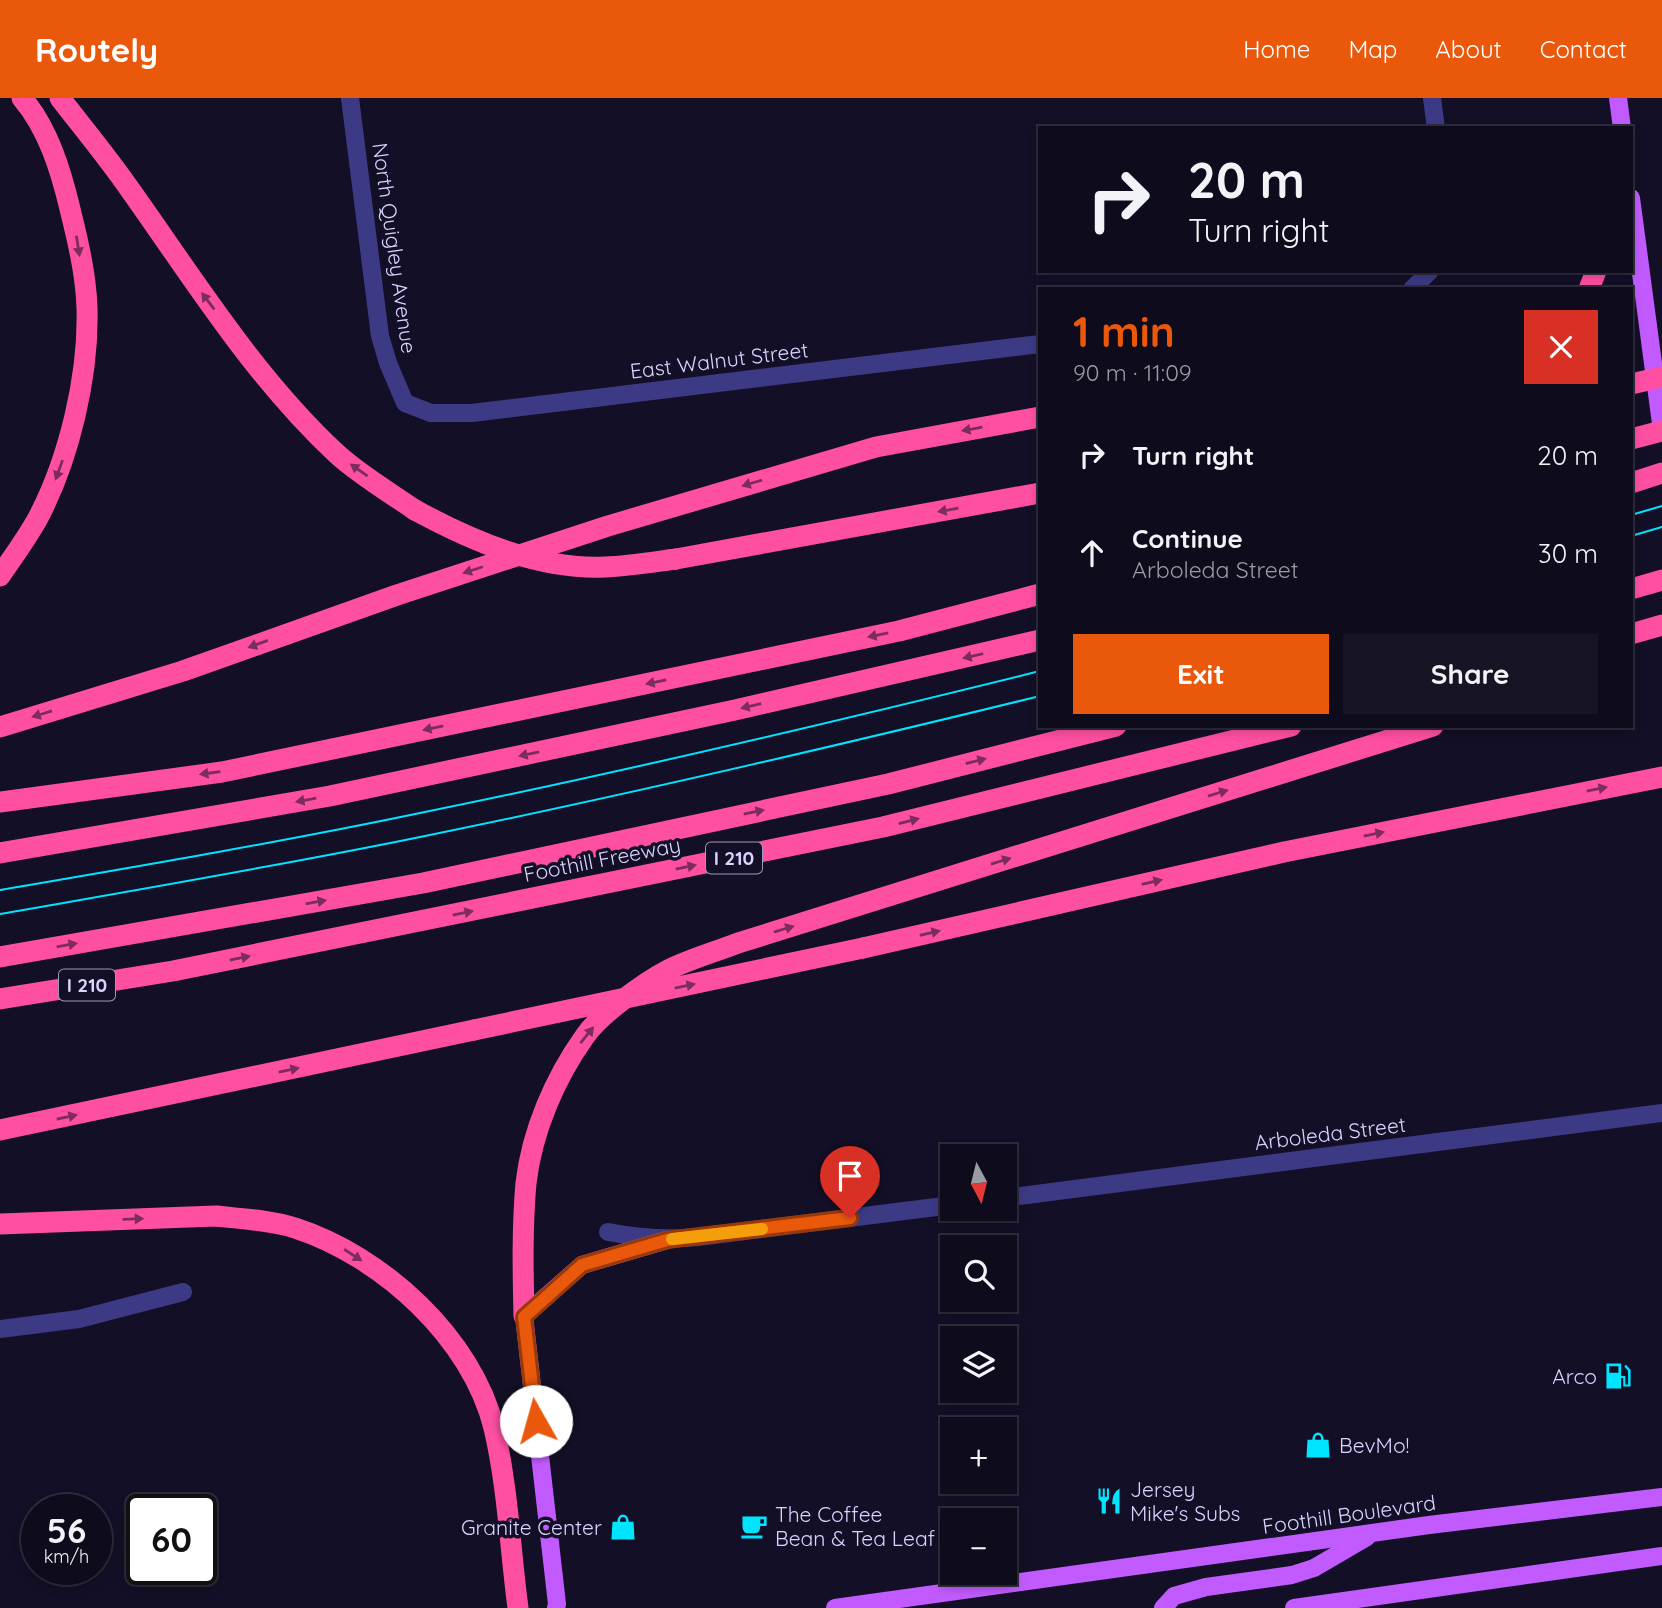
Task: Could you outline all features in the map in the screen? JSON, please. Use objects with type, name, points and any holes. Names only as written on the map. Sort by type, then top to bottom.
[{"type":"highway","points":[[0,576],[37,519],[66,450],[83,374],[87,308],[77,239],[63,180],[35,113],[22,98]]},
{"type":"highway","points":[[60,98],[114,167],[210,304],[309,426],[340,456],[415,510],[456,533],[531,558],[568,565],[604,567],[676,559],[1038,493]]},
{"type":"highway","points":[[1633,384],[1662,377]]},
{"type":"highway","points":[[0,727],[183,671],[397,595],[608,526],[876,446],[1038,416]]},
{"type":"highway","points":[[1633,438],[1662,431]]},
{"type":"highway","points":[[1633,482],[1662,473]]},
{"type":"highway","points":[[0,802],[222,772],[899,631],[1038,595]]},
{"type":"highway","points":[[1633,633],[1662,625]]},
{"type":"highway","points":[[0,853],[330,796],[735,710],[1038,640]]},
{"type":"highway","points":[[0,957],[423,883],[888,784],[1108,728]]},
{"type":"highway","name":"Foothill Freeway","points":[[0,999],[173,971],[883,828],[1283,728]]},
{"type":"highway","points":[[524,1317],[522,1247],[527,1180],[540,1123],[552,1093],[586,1034],[621,1002],[668,970],[738,943],[1427,728]]},
{"type":"highway","points":[[0,1130],[863,948],[1284,852],[1662,777]]},
{"type":"highway","points":[[0,1224],[216,1216],[251,1220],[293,1227],[334,1242],[394,1283],[414,1300],[449,1339],[480,1385],[494,1426],[506,1488],[518,1608]]},
{"type":"main road","points":[[1618,98],[1622,126]]},
{"type":"main road","points":[[1633,213],[1662,431]]},
{"type":"main road","points":[[556,1608],[524,1317],[582,1265],[667,1240]]},
{"type":"main road","name":"Foothill Boulevard","points":[[835,1608],[1377,1532],[1662,1497]]},
{"type":"main road","points":[[1163,1608],[1174,1596],[1206,1587],[1292,1575],[1314,1568],[1377,1532]]},
{"type":"main road","points":[[1294,1608],[1662,1556]]},
{"type":"street","name":"North Quigley Avenue","points":[[350,98],[380,336],[405,402]]},
{"type":"street","points":[[1432,98],[1436,126]]},
{"type":"street","points":[[1414,287],[1429,273]]},
{"type":"street","name":"East Walnut Street","points":[[405,402],[430,413],[472,413],[1038,344]]},
{"type":"street","name":"Arboleda Street","points":[[1017,1196],[1662,1113]]},
{"type":"street","points":[[608,1232],[667,1240],[940,1206]]},
{"type":"street","points":[[0,1329],[79,1319],[183,1292]]},
{"type":"tram line","points":[[1633,514],[1662,506]]},
{"type":"tram line","points":[[1633,535],[1662,527]]},
{"type":"tram line","points":[[0,890],[263,844],[498,797],[1038,671]]},
{"type":"tram line","points":[[0,914],[319,857],[502,820],[733,769],[1038,696]]},
{"type":"slow traffic","points":[[672,1239],[762,1229]]},
{"type":"place","name":"Arco","points":[[1618,1376]]},
{"type":"place","name":"BevMo!","points":[[1318,1445]]},
{"type":"place","name":"Jersey Mike's Subs","points":[[1109,1501]]},
{"type":"place","name":"The Coffee Bean & Tea Leaf","points":[[754,1526]]},
{"type":"place","name":"Granite Center","points":[[623,1527]]},
{"type":"route","points":[[536,1421],[524,1317],[582,1265],[667,1240],[850,1218]]}]
